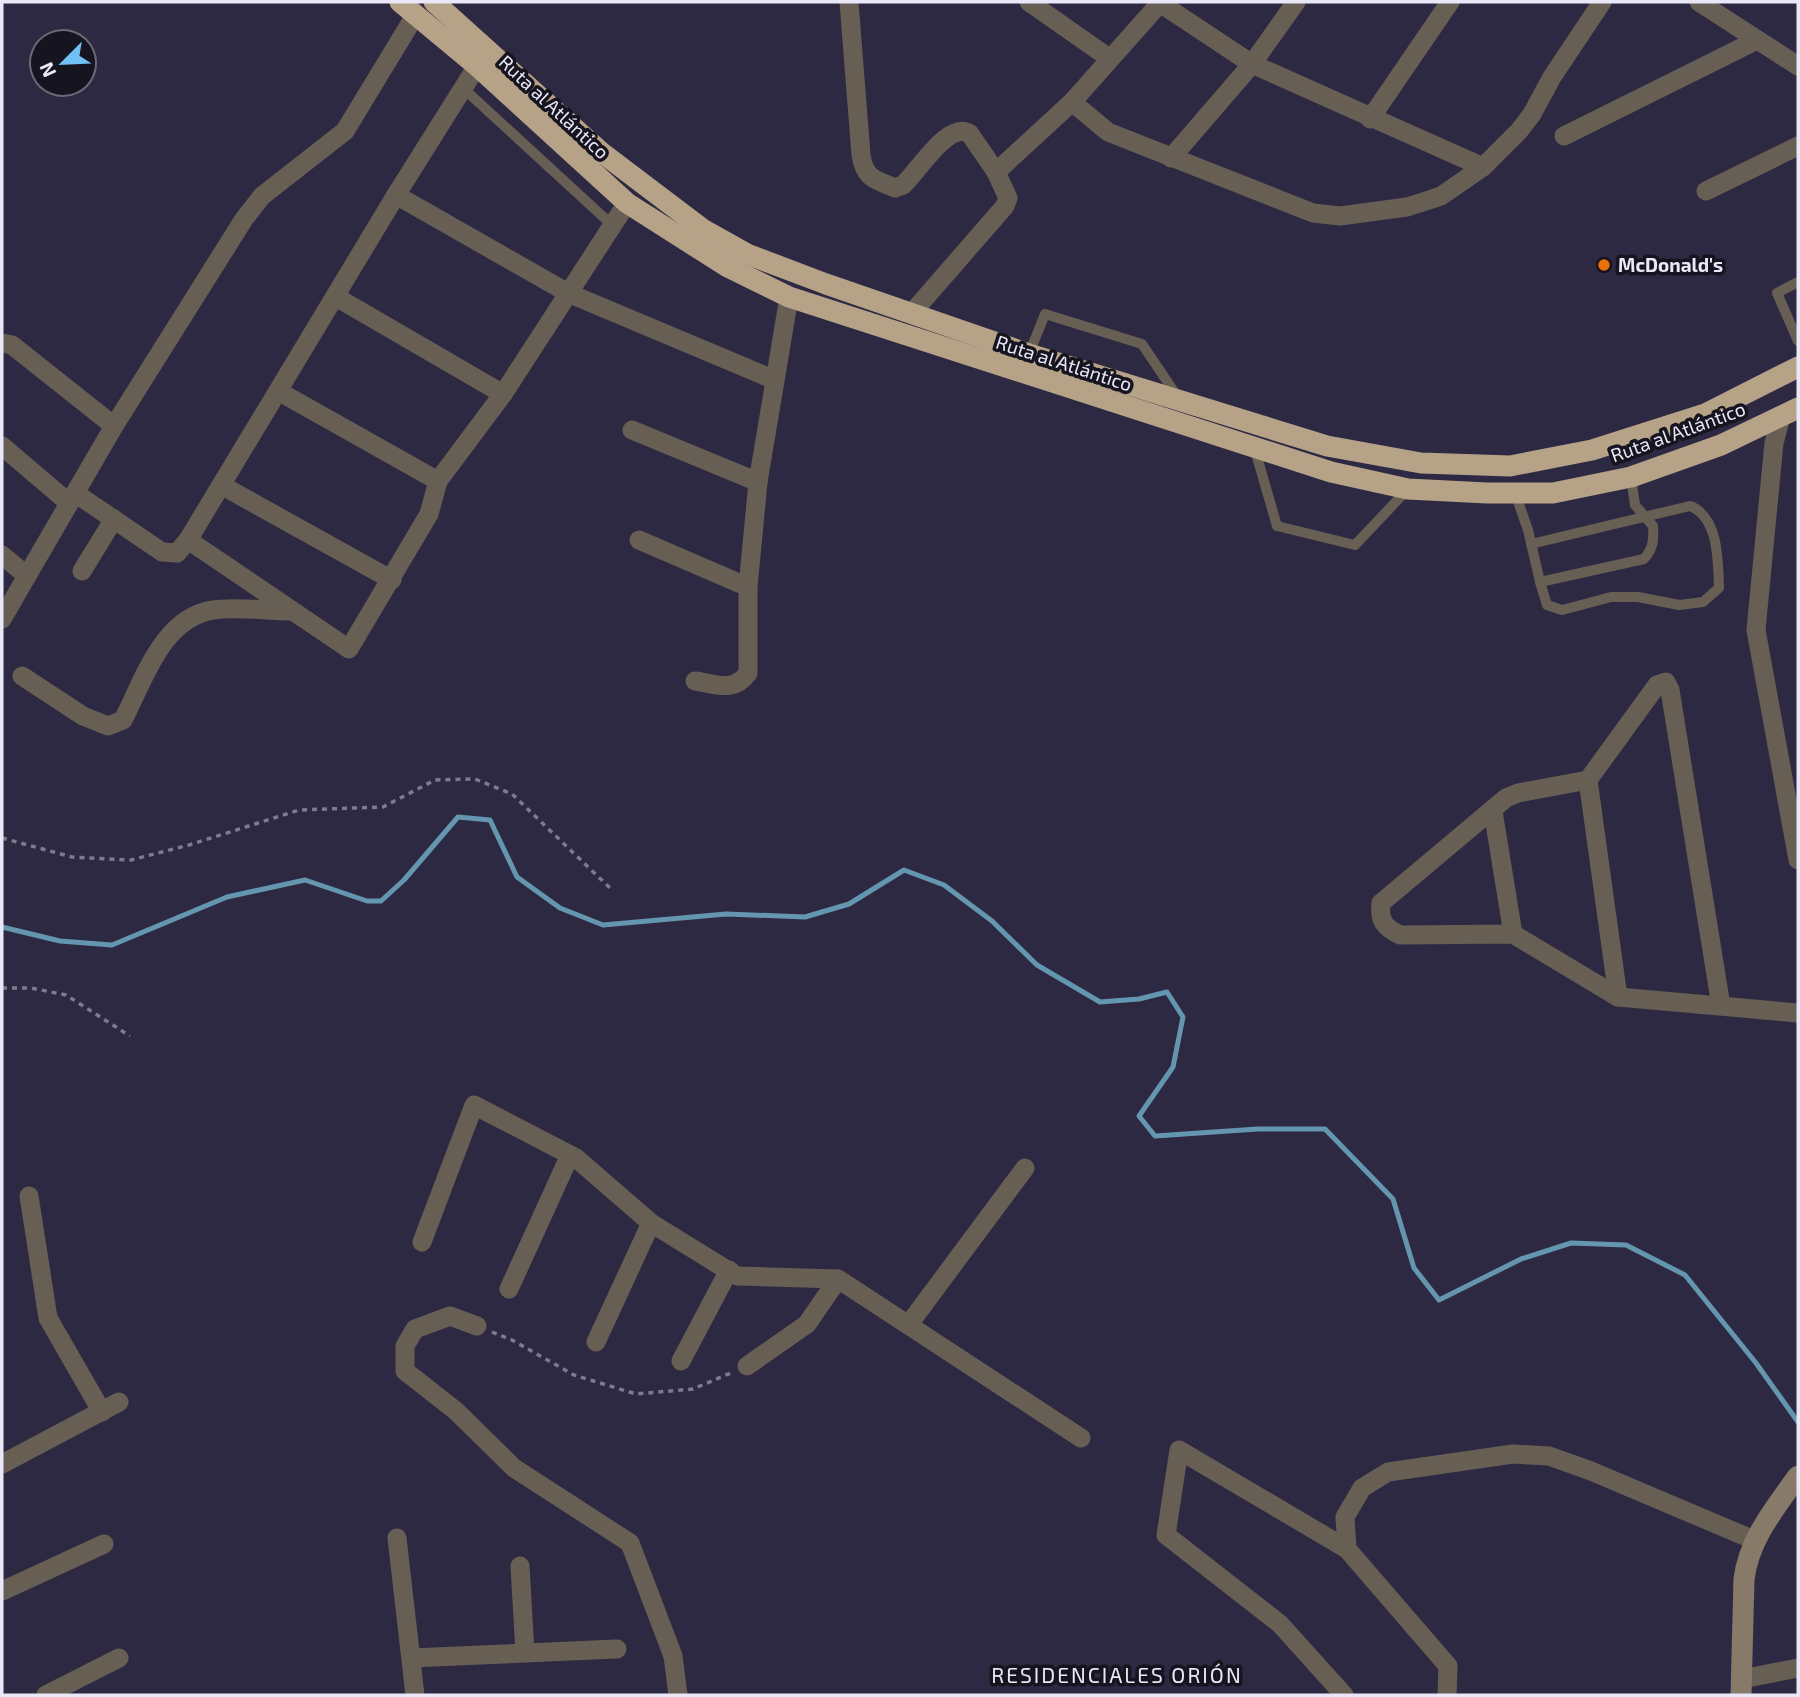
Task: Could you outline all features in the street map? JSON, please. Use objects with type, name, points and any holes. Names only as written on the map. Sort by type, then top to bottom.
[{"type":"highway","name":"Ruta al Atlántico","points":[[428,6],[477,66],[626,203],[726,267],[789,297],[1331,472],[1408,489],[1553,493],[1632,477],[1721,445],[1790,412]]},
{"type":"highway","name":"Ruta al Atlántico","points":[[428,6],[601,152],[705,230],[747,254],[1029,354],[1327,446],[1421,463],[1510,467],[1592,450],[1705,414],[1798,367]]},
{"type":"highway","points":[[1705,414],[1701,424],[1707,438],[1721,445]]},
{"type":"street","points":[[849,2],[861,155],[868,176],[895,188],[903,185],[947,136],[956,130],[964,130],[970,134],[996,173],[1008,198],[1005,206],[911,314]]},
{"type":"street","points":[[1029,2],[1109,58]]},
{"type":"street","points":[[996,173],[1072,102],[1160,2],[1252,64],[1370,119],[1483,167]]},
{"type":"street","points":[[1171,159],[1252,64],[1296,2]]},
{"type":"street","points":[[1370,119],[1450,2]]},
{"type":"street","points":[[1072,102],[1108,132],[1313,213],[1340,216],[1407,206],[1441,196],[1483,167],[1519,131],[1602,2]]},
{"type":"street","points":[[1699,2],[1798,66]]},
{"type":"street","points":[[2,620],[114,426],[244,219],[262,196],[345,131],[428,6]]},
{"type":"street","points":[[1564,136],[1757,40]]},
{"type":"street","points":[[2,446],[72,498],[114,519],[162,552],[177,553],[188,540],[477,66]]},
{"type":"street","points":[[1706,191],[1798,146]]},
{"type":"street","points":[[396,195],[568,293],[775,380]]},
{"type":"street","points":[[188,540],[349,649],[429,514],[438,481],[503,394],[626,203]]},
{"type":"street","points":[[336,297],[503,394]]},
{"type":"street","points":[[695,681],[733,687],[742,682],[748,673],[748,587],[758,482],[789,297]]},
{"type":"street","points":[[2,343],[12,345],[114,426]]},
{"type":"street","points":[[278,391],[438,481]]},
{"type":"street","points":[[1790,412],[1774,443],[1756,630],[1798,860]]},
{"type":"street","points":[[632,430],[758,482]]},
{"type":"street","points":[[221,485],[392,580]]},
{"type":"street","points":[[82,571],[114,519]]},
{"type":"street","points":[[639,540],[748,587]]},
{"type":"street","points":[[2,555],[27,576]]},
{"type":"street","points":[[22,676],[83,716],[108,726],[124,720],[166,636],[188,617],[213,610],[290,611]]},
{"type":"street","points":[[1721,1006],[1670,690],[1666,682],[1657,685],[1588,780],[1518,793],[1506,798],[1381,903],[1380,916],[1386,928],[1400,935],[1513,934],[1618,997],[1798,1013]]},
{"type":"street","points":[[1588,780],[1618,997]]},
{"type":"street","points":[[1493,811],[1513,934]]},
{"type":"street","points":[[422,1242],[474,1105],[570,1155],[651,1223],[737,1276],[838,1279],[1081,1438]]},
{"type":"street","points":[[509,1289],[570,1155]]},
{"type":"street","points":[[908,1325],[1025,1168]]},
{"type":"street","points":[[2,1464],[111,1407],[48,1318],[29,1196]]},
{"type":"street","points":[[596,1342],[651,1223]]},
{"type":"street","points":[[681,1361],[729,1270]]},
{"type":"street","points":[[747,1366],[807,1324],[838,1279]]},
{"type":"street","points":[[477,1326],[450,1317],[415,1329],[405,1346],[405,1371],[456,1411],[514,1468],[630,1543],[673,1657],[678,1695]]},
{"type":"street","points":[[1343,1695],[1280,1624],[1166,1535],[1179,1450],[1347,1549],[1448,1666],[1447,1695]]},
{"type":"street","points":[[1347,1549],[1345,1517],[1362,1488],[1388,1472],[1513,1454],[1549,1456],[1754,1540]]},
{"type":"street","points":[[1793,1487],[1754,1540],[1746,1561],[1742,1687],[1798,1668]]},
{"type":"street","points":[[397,1538],[415,1695]]},
{"type":"street","points":[[2,1591],[104,1544]]},
{"type":"street","points":[[520,1566],[525,1653]]},
{"type":"street","points":[[411,1658],[617,1648]]},
{"type":"street","points":[[46,1695],[119,1658]]},
{"type":"lane","points":[[463,88],[611,224]]},
{"type":"lane","points":[[1798,282],[1777,293],[1798,341]]},
{"type":"lane","points":[[1029,354],[1045,314],[1142,344],[1181,402]]},
{"type":"lane","points":[[1255,449],[1277,526],[1355,545],[1408,489]]},
{"type":"lane","points":[[1539,582],[1644,559],[1651,552],[1654,542],[1653,526],[1635,505],[1632,477]]},
{"type":"lane","points":[[1515,493],[1546,605],[1562,610],[1611,597],[1638,597],[1679,605],[1703,602],[1719,588],[1718,553],[1707,520],[1699,510],[1690,506],[1531,544]]},
{"type":"path","points":[[2,838],[72,858],[131,860],[189,845],[299,810],[383,807],[435,780],[475,779],[512,794],[610,888]]},
{"type":"path","points":[[2,988],[31,988],[66,995],[130,1036]]},
{"type":"path","points":[[477,1326],[512,1340],[574,1375],[636,1394],[693,1389],[747,1366]]},
{"type":"waterway","points":[[2,927],[60,941],[112,945],[227,897],[305,880],[367,901],[381,901],[404,880],[458,817],[490,820],[517,877],[560,908],[603,925],[726,914],[805,917],[849,904],[904,870],[944,885],[992,921],[1037,965],[1100,1002],[1139,999],[1167,992],[1183,1017],[1173,1067],[1139,1116],[1155,1136],[1258,1129],[1325,1129],[1393,1199],[1414,1268],[1439,1300],[1521,1259],[1571,1243],[1626,1245],[1685,1275],[1756,1363],[1798,1422]]},
{"type":"place","name":"McDonald's","points":[[1604,265]]},
{"type":"district","name":"RESIDENCIALES ORIÓN","points":[[1117,1676]]}]
